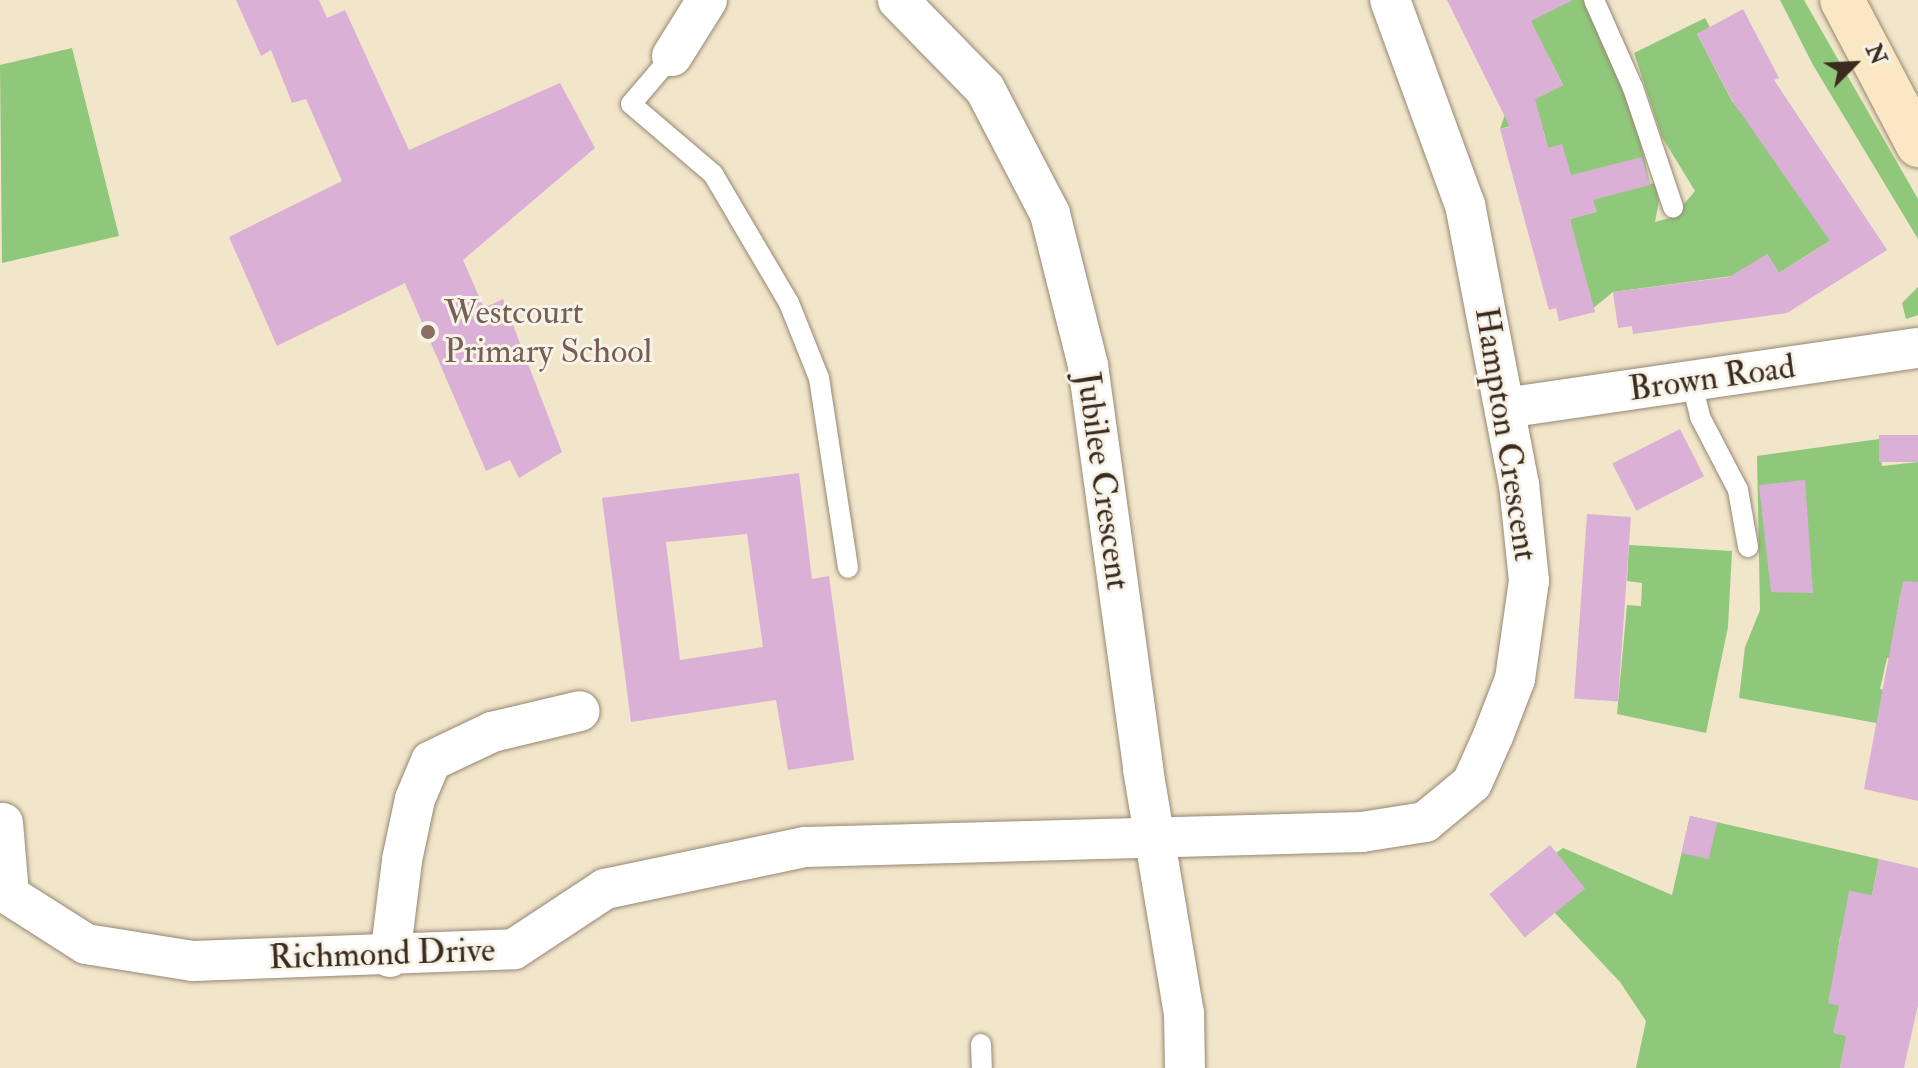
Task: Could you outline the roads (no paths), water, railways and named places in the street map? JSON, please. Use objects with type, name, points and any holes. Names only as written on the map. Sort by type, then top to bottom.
[{"type":"main road","points":[[1842,0],[1915,131]]},
{"type":"street","points":[[672,56],[707,0]]},
{"type":"street","name":"Jubilee Crescent","points":[[898,0],[985,89],[1050,214],[1088,365],[1143,769],[1184,1013],[1185,1068]]},
{"type":"street","name":"Hampton Crescent","points":[[1156,836],[1362,832],[1425,822],[1472,783],[1515,679],[1529,581],[1505,408],[1465,205],[1390,0]]},
{"type":"street","name":"Brown Road","points":[[1505,408],[1918,348]]},
{"type":"street","points":[[390,957],[402,860],[415,799],[431,761],[492,732],[580,711]]},
{"type":"street","name":"Richmond Drive","points":[[3,823],[9,895],[86,944],[193,961],[390,957],[514,949],[605,889],[805,847],[1156,836]]},
{"type":"lane","points":[[1594,0],[1633,88],[1673,207]]},
{"type":"lane","points":[[672,56],[631,104],[713,174],[789,303],[819,378],[848,568]]},
{"type":"lane","points":[[1691,380],[1700,417],[1738,490],[1748,547]]},
{"type":"lane","points":[[981,1044],[982,1068]]},
{"type":"place","name":"Westcourt Primary School","points":[[428,332]]}]
